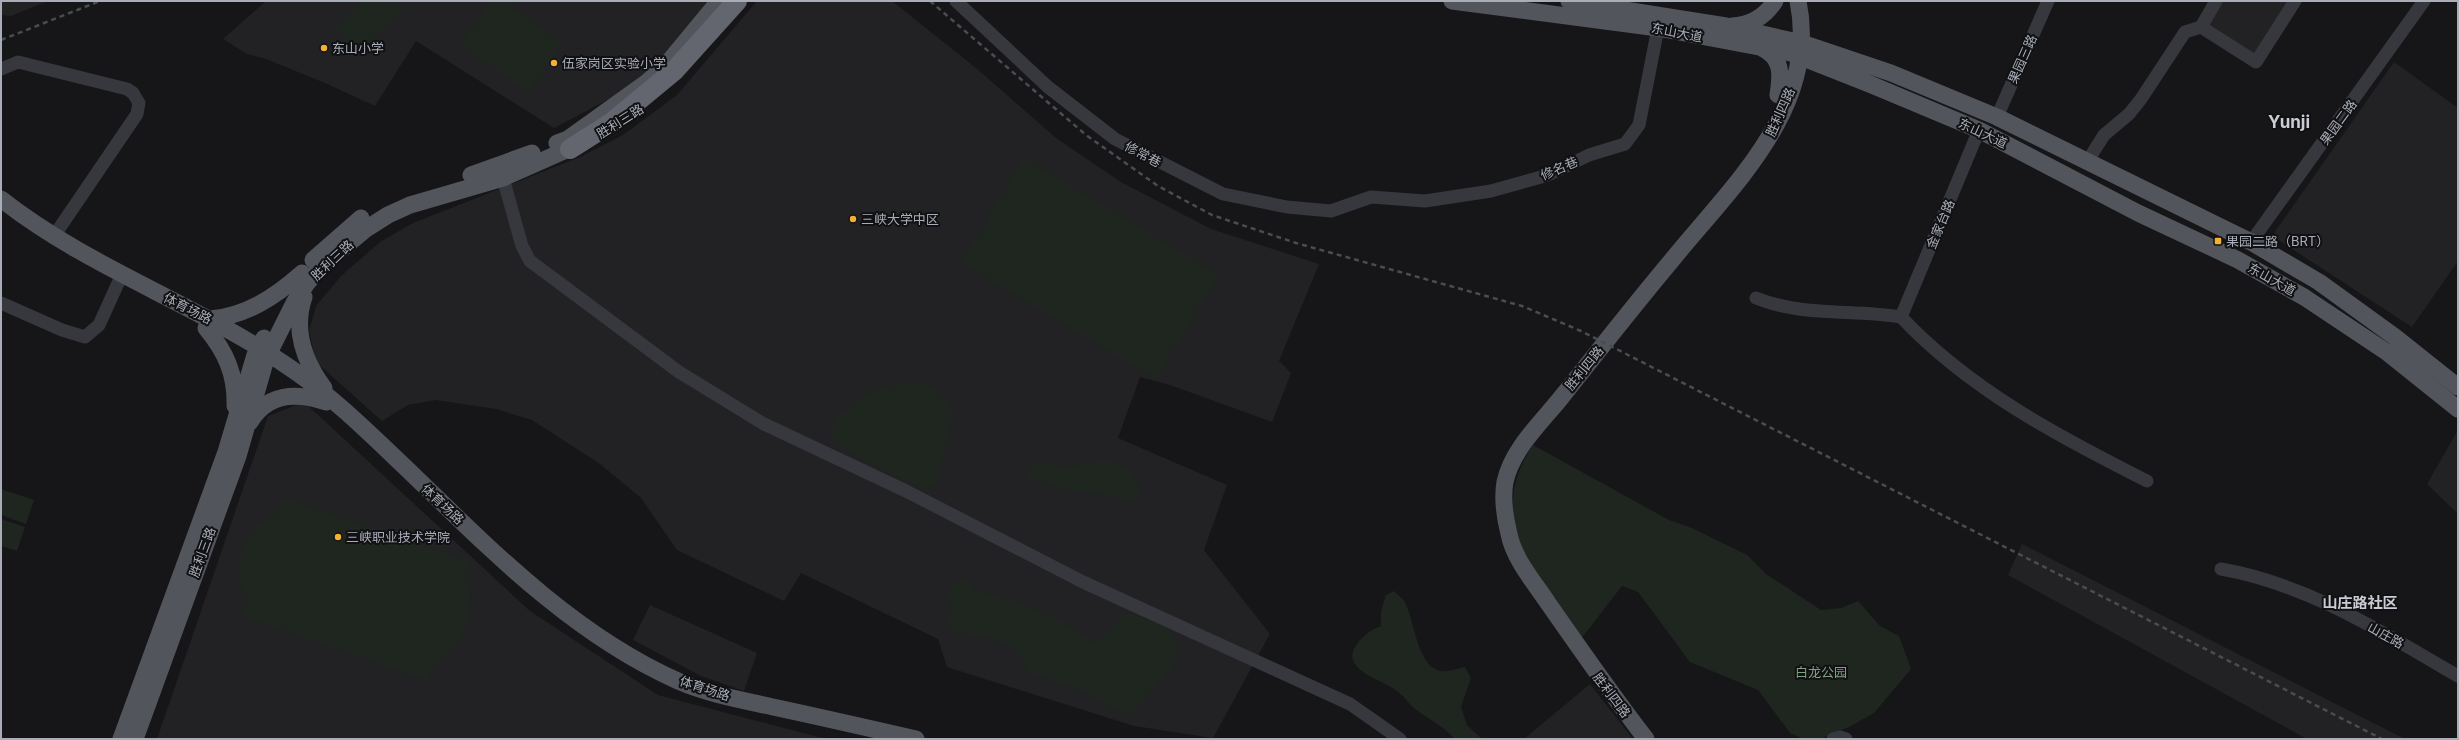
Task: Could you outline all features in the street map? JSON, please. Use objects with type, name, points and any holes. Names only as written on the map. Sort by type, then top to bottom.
[{"type":"highway","points":[[609,120],[670,68],[728,1]]},
{"type":"highway","points":[[569,144],[609,120],[674,71],[737,1]]},
{"type":"main road","name":"胜利三路","points":[[306,276],[324,264],[366,228],[388,215],[410,205],[503,178],[569,144],[661,69],[686,42],[719,1]]},
{"type":"main road","name":"胜利三路","points":[[135,739],[240,428],[262,354],[294,303],[306,276],[332,242],[361,218],[406,196],[569,144],[613,127],[666,88],[712,41],[746,1]]},
{"type":"main road","name":"东山大道","points":[[1452,1],[1658,28],[1760,48],[1797,49],[1872,85],[1979,130],[2138,213],[2238,260],[2304,297],[2388,353],[2458,410]]},
{"type":"main road","name":"东山大道","points":[[1569,1],[1726,26],[1797,49],[1891,73],[1997,117],[2251,242],[2319,282],[2395,337],[2458,387]]},
{"type":"main road","points":[[1726,26],[1750,24],[1762,16],[1775,1]]},
{"type":"main road","name":"胜利四路","points":[[1788,1],[1797,49]]},
{"type":"main road","points":[[1799,1],[1810,30],[1816,37],[1832,47],[1865,59],[1891,73]]},
{"type":"main road","name":"胜利四路","points":[[1646,739],[1602,682],[1522,565],[1509,538],[1504,510],[1505,482],[1513,462],[1534,430],[1673,258],[1750,168],[1773,132],[1797,49],[1802,19],[1799,1]]},
{"type":"main road","points":[[1760,48],[1768,51],[1779,64],[1783,95]]},
{"type":"main road","points":[[1783,95],[1810,73],[1822,71],[1872,85]]},
{"type":"main road","name":"胜利四路","points":[[1638,739],[1597,685],[1511,562],[1503,542],[1499,519],[1500,475],[1506,459],[1529,426],[1599,337],[1740,166],[1765,128],[1783,95]]},
{"type":"main road","name":"体育场路","points":[[1,199],[54,236],[262,354],[328,399],[520,575],[582,625],[631,655],[679,681],[727,696],[916,739]]},
{"type":"main road","name":"体育场路","points":[[1,212],[30,231],[119,281],[208,324]]},
{"type":"main road","points":[[240,428],[235,382],[230,363],[208,324],[228,318],[263,303],[306,276]]},
{"type":"main road","points":[[306,276],[299,330],[308,362],[328,399]]},
{"type":"main road","points":[[240,428],[256,412],[279,398],[291,395],[328,399]]},
{"type":"main road","name":"体育场路","points":[[328,399],[520,582],[580,631],[644,670],[680,688],[727,704],[876,739]]},
{"type":"main road","name":"胜利三路","points":[[121,739],[240,428]]},
{"type":"street","name":"修常巷","points":[[956,1],[1048,87],[1115,139],[1223,194],[1287,207],[1331,211],[1371,197]]},
{"type":"street","name":"果园三路","points":[[1997,117],[2048,1]]},
{"type":"street","points":[[2087,162],[2104,135],[2129,114],[2141,99],[2185,32],[2201,27],[2216,1]]},
{"type":"street","points":[[2201,27],[2256,62],[2295,1]]},
{"type":"street","name":"果园二路","points":[[2251,242],[2424,1]]},
{"type":"street","name":"修名巷","points":[[1371,197],[1425,201],[1491,191],[1548,175],[1589,155],[1625,144],[1639,124],[1658,28]]},
{"type":"street","points":[[1,69],[18,62],[127,89],[133,93],[139,103],[137,114],[54,236]]},
{"type":"street","name":"金家台路","points":[[1901,317],[1979,130]]},
{"type":"street","points":[[503,178],[522,246],[530,261],[679,372],[764,424],[906,491],[1076,579],[1350,704],[1400,739]]},
{"type":"street","points":[[1,303],[62,330],[85,337],[99,325],[119,281]]},
{"type":"street","points":[[1756,298],[1777,306],[1806,311],[1901,317],[1946,361],[2004,402],[2042,426],[2147,480]]},
{"type":"street","name":"山庄路","points":[[2222,569],[2250,574],[2314,596],[2458,676]]},
{"type":"street","points":[[1833,739],[1840,737],[1846,739]]},
{"type":"shaded area","points":[[1,1],[48,1],[11,16],[1,15]]},
{"type":"shaded area","name":"伍家岗区实验小学","points":[[266,1],[714,1],[671,50],[642,76],[619,94],[554,128],[416,41],[375,106],[325,83],[266,59],[247,54],[223,39]]},
{"type":"shaded area","points":[[757,1],[892,1],[976,68],[1056,138],[1121,182],[1211,229],[1319,264],[1279,361],[1291,373],[1272,422],[1170,385],[1140,377],[1118,438],[1227,485],[1204,550],[1270,634],[1213,738],[1134,726],[947,667],[938,639],[801,573],[784,601],[677,550],[641,498],[600,464],[532,420],[496,409],[436,400],[408,405],[382,421],[316,362],[309,331],[316,306],[341,276],[380,242],[413,223],[580,157],[623,135],[677,95]]},
{"type":"shaded area","points":[[2218,1],[2291,1],[2256,58],[2203,27]]},
{"type":"shaded area","points":[[2394,62],[2458,108],[2458,261],[2412,327],[2272,236]]},
{"type":"shaded area","name":"三峡职业技术学院","points":[[304,402],[530,611],[658,695],[826,739],[157,739],[268,416]]},
{"type":"shaded area","points":[[2458,430],[2458,514],[2427,484]]},
{"type":"shaded area","points":[[2022,544],[2405,739],[2307,739],[2008,575]]},
{"type":"shaded area","points":[[650,605],[757,653],[744,691],[701,676],[633,640]]},
{"type":"shaded area","points":[[1590,684],[1633,739],[1524,739]]},
{"type":"green space","points":[[362,1],[393,1],[403,11],[358,53],[334,27]]},
{"type":"green space","points":[[492,1],[504,1],[563,43],[528,92],[461,45]]},
{"type":"green space","points":[[1024,158],[1219,275],[1156,379],[961,263]]},
{"type":"green space","points":[[908,383],[932,387],[941,393],[953,414],[937,482],[927,489],[859,458],[837,443],[831,432],[833,424],[838,417],[868,393],[889,385]]},
{"type":"green space","name":"白龙公园","points":[[1533,445],[1669,520],[1692,528],[1747,555],[1766,574],[1821,610],[1841,608],[1858,601],[1880,626],[1899,636],[1911,669],[1874,713],[1849,727],[1820,739],[1804,739],[1790,733],[1758,690],[1690,662],[1638,592],[1622,586],[1581,639],[1534,571],[1522,547],[1515,523],[1513,498],[1519,472]]},
{"type":"green space","points":[[1107,460],[1114,462],[1126,468],[1134,479],[1141,493],[1139,498],[1133,502],[1095,493],[1060,489],[1046,482],[1028,479],[1027,469],[1033,462],[1041,461],[1071,466]]},
{"type":"green space","points":[[1,489],[34,500],[26,524],[1,515]]},
{"type":"green space","points":[[282,498],[469,561],[464,577],[470,591],[471,607],[466,625],[459,640],[449,654],[433,666],[428,681],[243,617],[249,600],[240,585],[238,566],[242,548],[259,523],[276,513]]},
{"type":"green space","points":[[1,519],[25,527],[17,551],[1,546]]},
{"type":"green space","points":[[965,578],[978,592],[1000,596],[1058,619],[1094,643],[1099,640],[1127,612],[1163,625],[1173,634],[1178,646],[1176,663],[1134,713],[1120,712],[1084,692],[1030,673],[1012,649],[997,640],[954,633],[948,622],[953,610],[945,601],[952,587]]},
{"type":"green space","points":[[1394,591],[1405,602],[1420,649],[1429,664],[1435,669],[1442,671],[1450,671],[1465,667],[1471,678],[1461,707],[1467,725],[1482,739],[1455,739],[1415,709],[1398,691],[1364,673],[1353,661],[1353,653],[1357,644],[1368,633],[1381,626],[1381,611],[1386,595]]},
{"type":"railway","points":[[1,40],[100,1]]},
{"type":"railway","points":[[930,1],[1086,135],[1158,186],[1212,215],[1296,243],[1522,306],[1581,331],[2382,739]]},
{"type":"place","name":"东山小学","points":[[324,48]]},
{"type":"place","name":"伍家岗区实验小学","points":[[554,63]]},
{"type":"place","name":"三峡大学中区","points":[[853,219]]},
{"type":"place","name":"果园二路（BRT）","points":[[2218,241]]},
{"type":"place","name":"三峡职业技术学院","points":[[338,537]]},
{"type":"district","name":"Yunji","points":[[2289,122]]},
{"type":"district","name":"山庄路社区","points":[[2360,603]]}]
